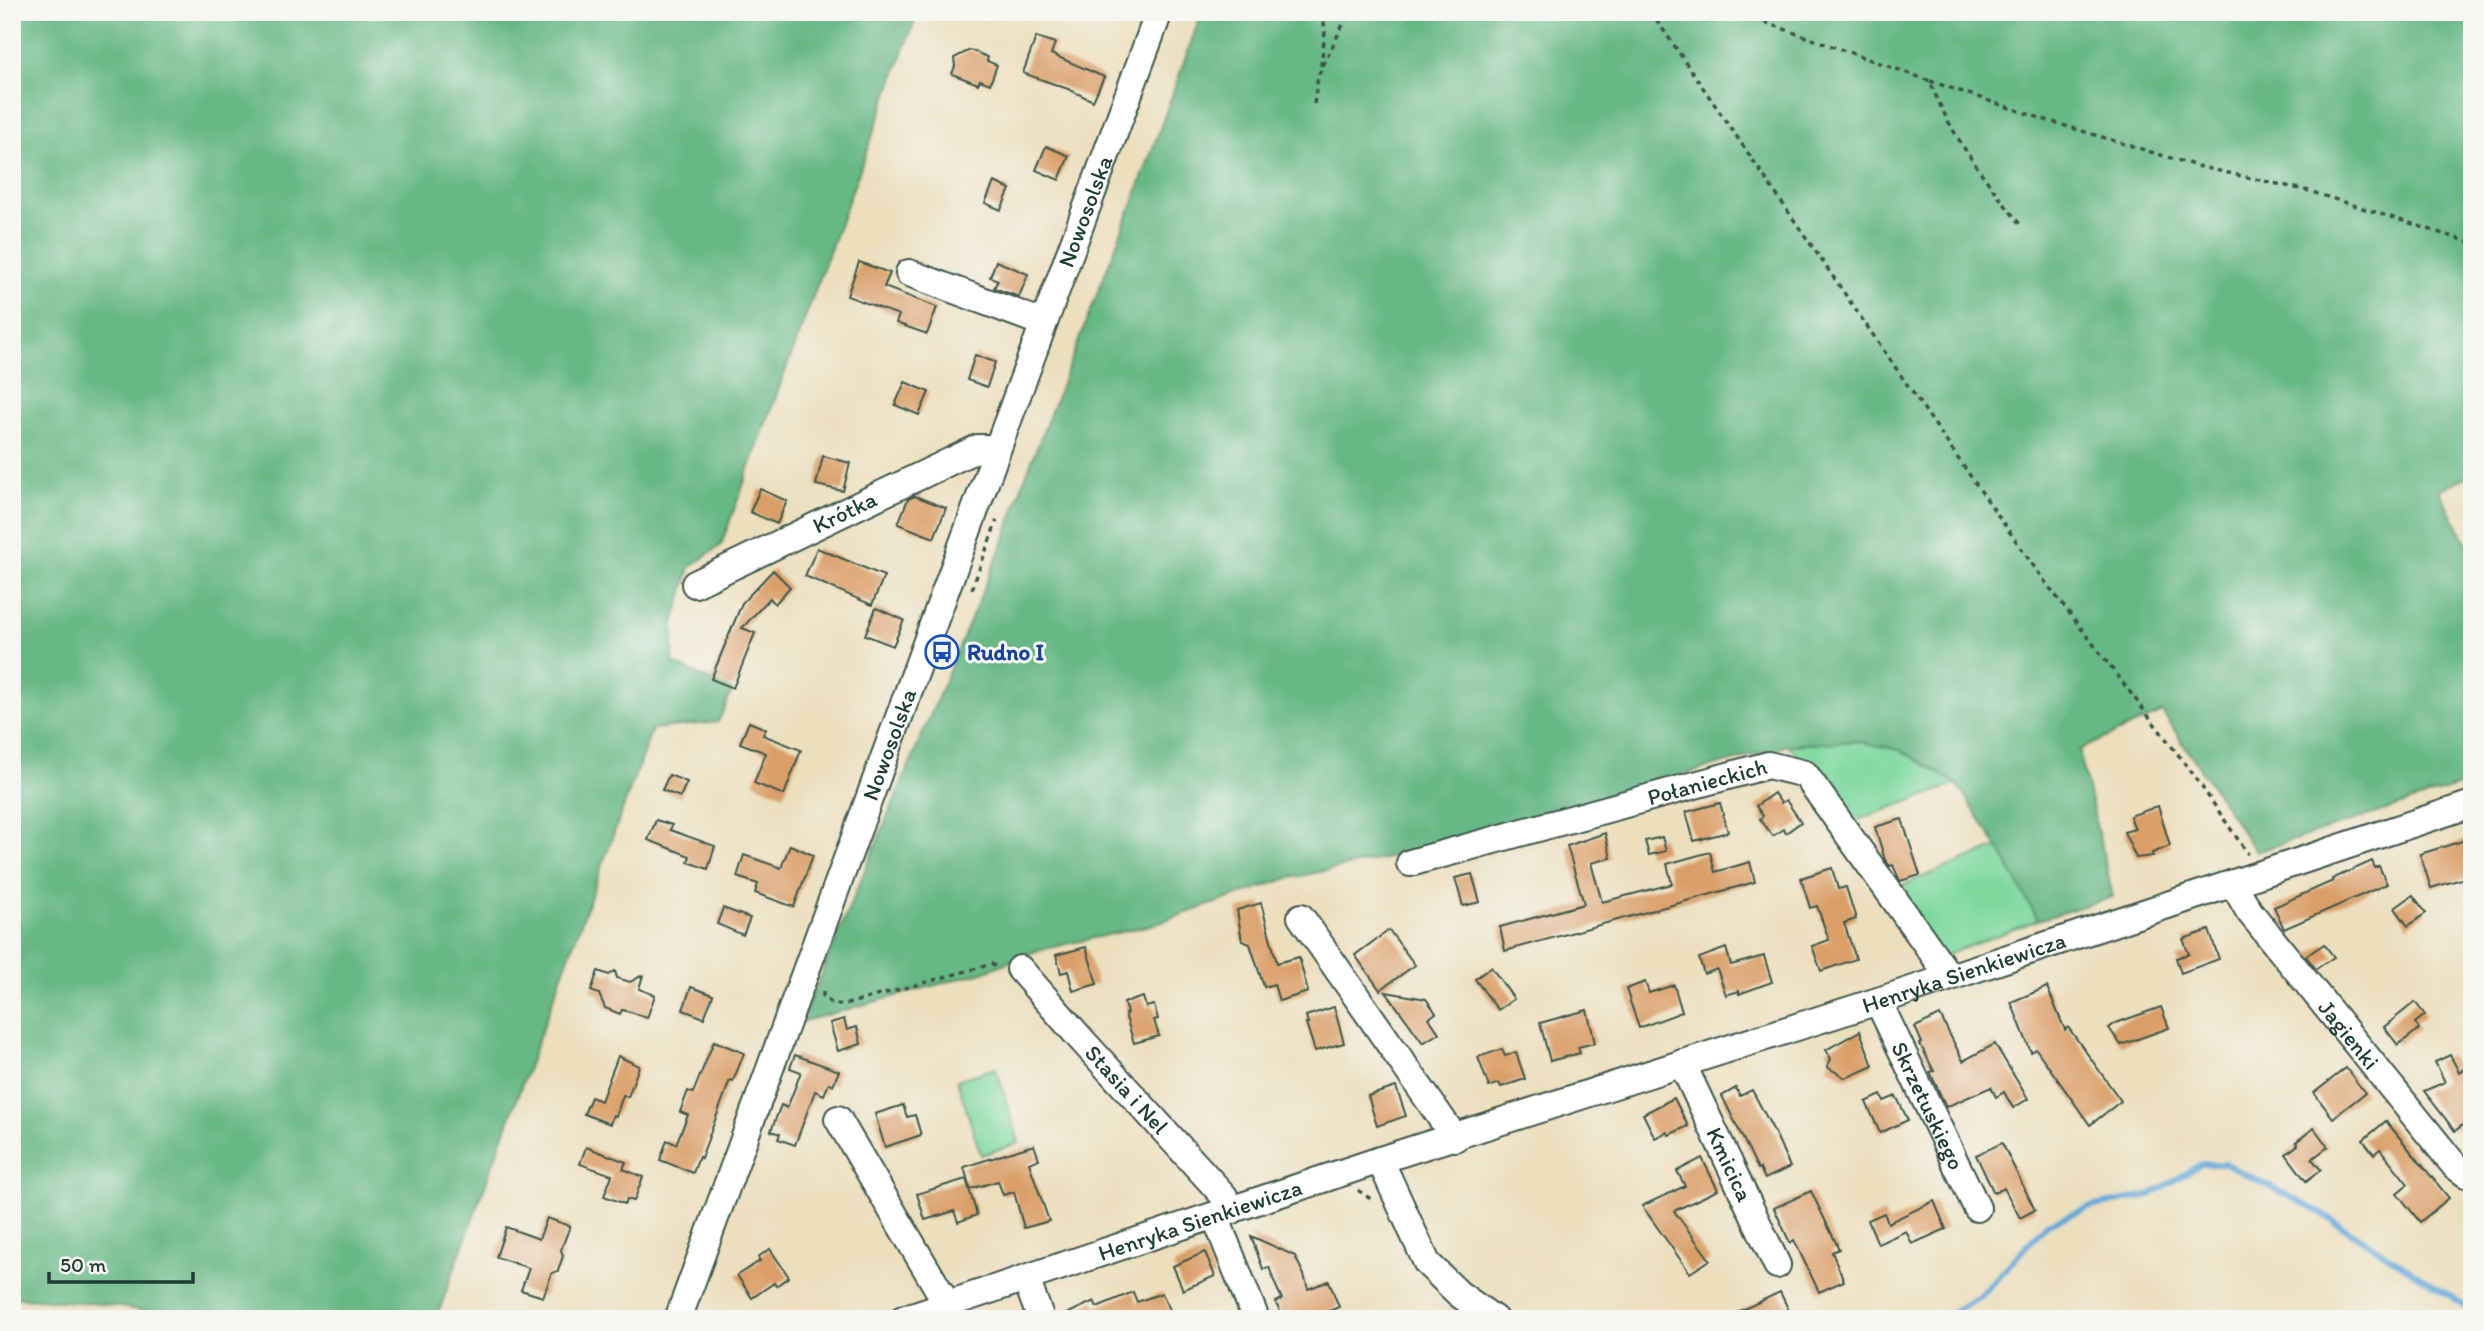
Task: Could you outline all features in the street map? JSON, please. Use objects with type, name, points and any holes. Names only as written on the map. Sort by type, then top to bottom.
[{"type":"street","name":"Nowosolska","points":[[678,1319],[1159,12]]},
{"type":"street","points":[[909,273],[1043,323]]},
{"type":"street","name":"Krótka","points":[[695,584],[978,448],[997,448]]},
{"type":"street","name":"Połanieckich","points":[[1410,863],[1768,765],[1805,774],[1949,976]]},
{"type":"street","name":"Henryka Sienkiewicza","points":[[903,1319],[1380,1160],[1878,1001],[2472,804]]},
{"type":"street","name":"Jagienki","points":[[2234,883],[2249,911],[2447,1156],[2466,1174],[2472,1175]]},
{"type":"street","points":[[1301,917],[1455,1138]]},
{"type":"street","name":"Stasia i Nel","points":[[1020,970],[1224,1196],[1223,1214],[1255,1319]]},
{"type":"street","name":"Skrzetuskiego","points":[[1878,1001],[1977,1208]]},
{"type":"street","name":"Kmicica","points":[[1682,1063],[1777,1265]]},
{"type":"street","points":[[838,1119],[947,1304]]},
{"type":"street","points":[[1380,1160],[1427,1263],[1459,1294],[1494,1319]]},
{"type":"street","points":[[1026,1279],[1041,1319]]},
{"type":"path","points":[[1314,104],[1325,32],[1323,12]]},
{"type":"path","points":[[1320,71],[1349,12]]},
{"type":"path","points":[[1651,12],[2040,575],[2193,774],[2261,873]]},
{"type":"path","points":[[1736,12],[2046,120],[2197,166],[2309,191],[2472,243]]},
{"type":"path","points":[[1930,81],[1947,121],[1976,167],[2022,227]]},
{"type":"path","points":[[972,589],[999,517]]},
{"type":"path","points":[[822,984],[824,996],[831,1003],[843,1005],[992,964],[1006,975],[1020,970]]},
{"type":"green space","points":[[12,12],[918,12],[721,545],[690,567],[674,623],[673,663],[732,691],[718,722],[652,729],[436,1319],[192,1319],[102,1304],[12,1297]]},
{"type":"green space","points":[[1202,12],[2472,12],[2472,474],[2439,490],[2472,554],[2472,782],[2256,852],[2162,712],[2079,750],[2113,897],[2038,920],[1998,847],[1957,784],[1900,750],[1856,741],[1789,745],[1387,858],[1286,879],[1151,925],[1036,951],[983,972],[801,1022],[1006,536],[1023,483],[1137,192]]},
{"type":"green space","points":[[1856,741],[1900,750],[1957,784],[1846,824],[1789,745]]},
{"type":"green space","points":[[1998,847],[2038,920],[1941,957],[1895,888]]},
{"type":"green space","points":[[996,1068],[1019,1143],[981,1155],[957,1080]]},
{"type":"building","points":[[1036,37],[1055,43],[1051,54],[1104,77],[1093,101],[1023,73]]},
{"type":"building","points":[[970,50],[988,57],[987,61],[997,65],[990,84],[980,80],[978,84],[952,74],[954,58]]},
{"type":"building","points":[[1046,146],[1069,156],[1059,180],[1036,170]]},
{"type":"building","points":[[994,182],[1010,189],[1001,210],[985,203]]},
{"type":"building","points":[[996,261],[1028,274],[1019,297],[994,288],[998,280],[990,277]]},
{"type":"building","points":[[859,262],[890,273],[884,287],[937,307],[927,334],[896,323],[899,315],[847,296]]},
{"type":"building","points":[[975,355],[995,362],[987,387],[967,380]]},
{"type":"building","points":[[905,382],[929,392],[919,415],[895,405]]},
{"type":"building","points":[[823,456],[850,463],[843,491],[816,485]]},
{"type":"building","points":[[760,489],[787,501],[777,524],[750,512]]},
{"type":"building","points":[[915,496],[946,508],[934,538],[898,524],[908,499]]},
{"type":"building","points":[[817,548],[884,576],[872,605],[805,576]]},
{"type":"building","points":[[773,570],[790,587],[775,604],[770,598],[742,628],[755,633],[733,688],[711,679],[742,603]]},
{"type":"building","points":[[876,608],[904,620],[893,646],[865,635]]},
{"type":"building","points":[[749,722],[766,729],[763,735],[801,750],[784,795],[754,783],[766,753],[740,743]]},
{"type":"building","points":[[669,775],[687,782],[680,797],[662,790]]},
{"type":"building","points":[[1774,793],[1781,803],[1786,800],[1801,822],[1786,833],[1783,829],[1773,836],[1760,819],[1763,816],[1756,806]]},
{"type":"building","points":[[1720,803],[1728,832],[1694,841],[1686,812]]},
{"type":"building","points":[[2158,806],[2170,846],[2152,853],[2153,856],[2136,858],[2124,832],[2135,829],[2130,816]]},
{"type":"building","points":[[1902,819],[1920,875],[1900,881],[1893,865],[1890,866],[1885,860],[1875,827]]},
{"type":"building","points":[[656,820],[672,825],[670,830],[715,846],[708,869],[688,862],[690,856],[648,840]]},
{"type":"building","points":[[1605,833],[1611,858],[1591,863],[1602,902],[1672,884],[1667,864],[1710,852],[1715,872],[1750,862],[1755,882],[1505,951],[1500,927],[1584,904],[1567,846]]},
{"type":"building","points":[[1662,837],[1666,851],[1649,855],[1645,841]]},
{"type":"building","points":[[2472,838],[2472,876],[2431,888],[2420,854]]},
{"type":"building","points":[[790,845],[813,855],[794,907],[755,893],[758,884],[737,877],[744,855],[781,868]]},
{"type":"building","points":[[2372,861],[2375,868],[2379,866],[2387,884],[2284,929],[2274,907]]},
{"type":"building","points":[[1832,868],[1838,889],[1846,887],[1856,919],[1844,923],[1856,959],[1821,971],[1812,946],[1829,940],[1817,906],[1810,908],[1801,878]]},
{"type":"building","points":[[1472,874],[1480,902],[1463,906],[1455,878]]},
{"type":"building","points":[[2413,895],[2426,913],[2408,926],[2395,908]]},
{"type":"building","points":[[1261,903],[1277,963],[1299,957],[1308,992],[1279,1001],[1274,984],[1264,987],[1250,944],[1242,941],[1237,910]]},
{"type":"building","points":[[723,908],[750,918],[743,935],[717,924]]},
{"type":"building","points":[[1389,930],[1415,965],[1380,990],[1355,955]]},
{"type":"building","points":[[2209,930],[2219,959],[2181,973],[2176,958],[2189,954],[2183,939]]},
{"type":"building","points":[[2324,944],[2334,957],[2316,969],[2306,956]]},
{"type":"building","points":[[1086,947],[1097,984],[1073,991],[1068,971],[1061,973],[1056,955]]},
{"type":"building","points":[[1726,948],[1731,965],[1764,956],[1772,982],[1739,994],[1739,991],[1726,995],[1717,969],[1704,974],[1699,958]]},
{"type":"building","points":[[1491,967],[1514,999],[1498,1010],[1475,979]]},
{"type":"building","points":[[598,971],[609,975],[615,971],[617,978],[630,982],[643,975],[639,989],[655,995],[647,1018],[622,1010],[620,1014],[605,1008],[599,994],[591,991]]},
{"type":"building","points":[[1645,982],[1649,993],[1674,985],[1682,1012],[1639,1028],[1626,989]]},
{"type":"building","points":[[691,987],[713,995],[704,1018],[683,1010]]},
{"type":"building","points":[[2047,987],[2065,1030],[2068,1027],[2121,1101],[2090,1125],[2036,1049],[2031,1052],[2011,1002]]},
{"type":"building","points":[[1386,992],[1426,999],[1436,1013],[1429,1018],[1439,1033],[1423,1043]]},
{"type":"building","points":[[1143,997],[1146,1007],[1154,1005],[1158,1019],[1154,1020],[1159,1036],[1134,1043],[1124,1003]]},
{"type":"building","points":[[2415,1002],[2425,1015],[2415,1023],[2419,1029],[2398,1045],[2384,1027]]},
{"type":"building","points":[[1334,1007],[1344,1043],[1315,1051],[1306,1016]]},
{"type":"building","points":[[2161,1007],[2169,1028],[2121,1045],[2109,1028],[2116,1023]]},
{"type":"building","points":[[1587,1010],[1595,1043],[1578,1047],[1580,1053],[1550,1061],[1540,1023]]},
{"type":"building","points":[[1940,1015],[1963,1061],[1995,1044],[2028,1099],[2013,1108],[2004,1092],[1996,1097],[1991,1087],[1946,1107],[1930,1072],[1934,1071],[1920,1044],[1922,1043],[1915,1027]]},
{"type":"building","points":[[844,1019],[847,1030],[857,1027],[861,1044],[838,1051],[830,1023]]},
{"type":"building","points":[[1860,1031],[1873,1066],[1846,1078],[1827,1067],[1831,1059],[1826,1050]]},
{"type":"building","points":[[714,1041],[744,1053],[733,1081],[730,1080],[693,1173],[660,1160],[667,1140],[676,1144],[688,1115],[680,1112],[688,1091],[693,1093]]},
{"type":"building","points":[[1502,1049],[1505,1056],[1516,1052],[1525,1079],[1501,1087],[1499,1083],[1489,1087],[1478,1057]]},
{"type":"building","points":[[795,1055],[839,1071],[833,1085],[829,1083],[824,1095],[815,1091],[795,1145],[778,1139],[780,1134],[771,1131],[781,1105],[787,1108],[801,1072],[790,1068]]},
{"type":"building","points":[[2450,1055],[2459,1072],[2472,1065],[2472,1117],[2455,1131],[2424,1091],[2445,1082],[2435,1062]]},
{"type":"building","points":[[618,1056],[639,1066],[628,1097],[623,1095],[616,1116],[613,1115],[610,1124],[584,1114],[591,1097],[601,1101]]},
{"type":"building","points":[[2346,1068],[2365,1093],[2333,1118],[2314,1093]]},
{"type":"building","points":[[1396,1087],[1406,1116],[1377,1126],[1368,1096]]},
{"type":"building","points":[[1736,1088],[1740,1096],[1752,1090],[1790,1167],[1765,1179],[1760,1168],[1758,1169],[1722,1096]]},
{"type":"building","points":[[1881,1095],[1884,1101],[1896,1096],[1908,1120],[1880,1133],[1866,1102]]},
{"type":"building","points":[[1674,1098],[1688,1126],[1655,1138],[1643,1114]]},
{"type":"building","points":[[903,1105],[907,1117],[915,1115],[921,1135],[885,1147],[875,1114]]},
{"type":"building","points":[[2386,1121],[2449,1198],[2420,1222],[2397,1193],[2408,1184],[2380,1149],[2374,1154],[2363,1140]]},
{"type":"building","points":[[2314,1128],[2328,1147],[2312,1159],[2321,1170],[2306,1181],[2286,1154]]},
{"type":"building","points":[[2002,1143],[2035,1210],[2020,1218],[2004,1188],[1994,1193],[1976,1155]]},
{"type":"building","points":[[1034,1145],[1039,1159],[1029,1163],[1049,1221],[1024,1228],[1014,1192],[1003,1195],[998,1181],[970,1189],[964,1167]]},
{"type":"building","points":[[586,1147],[626,1162],[623,1169],[643,1177],[634,1201],[627,1199],[625,1204],[604,1196],[612,1175],[580,1164]]},
{"type":"building","points":[[1702,1158],[1718,1190],[1674,1211],[1710,1260],[1690,1273],[1642,1206],[1685,1186],[1677,1171]]},
{"type":"building","points":[[966,1179],[977,1215],[958,1222],[954,1211],[925,1220],[917,1194]]},
{"type":"building","points":[[1811,1191],[1839,1249],[1832,1252],[1844,1281],[1819,1292],[1794,1240],[1790,1243],[1774,1208]]},
{"type":"building","points":[[1934,1201],[1946,1229],[1912,1244],[1906,1231],[1878,1244],[1868,1220],[1884,1213],[1888,1223]]},
{"type":"building","points":[[547,1218],[570,1226],[561,1250],[563,1256],[558,1271],[552,1273],[543,1297],[521,1290],[529,1268],[496,1257],[506,1227],[539,1239]]},
{"type":"building","points":[[1251,1236],[1295,1256],[1308,1289],[1329,1281],[1339,1307],[1310,1319],[1283,1319],[1276,1302],[1282,1299],[1269,1267],[1263,1269]]},
{"type":"building","points":[[770,1249],[789,1277],[776,1286],[774,1283],[752,1298],[737,1275],[760,1261],[758,1257]]},
{"type":"building","points":[[1205,1252],[1215,1276],[1183,1290],[1173,1266]]},
{"type":"building","points":[[1133,1292],[1137,1302],[1162,1293],[1172,1314],[1161,1319],[1056,1319],[1094,1301],[1097,1307]]},
{"type":"building","points":[[1780,1292],[1793,1319],[1723,1319]]},
{"type":"waterway","points":[[1940,1319],[1980,1296],[2047,1224],[2090,1207],[2150,1195],[2201,1164],[2225,1164],[2318,1211],[2472,1310]]},
{"type":"place","name":"Rudno I","points":[[942,652]]}]
